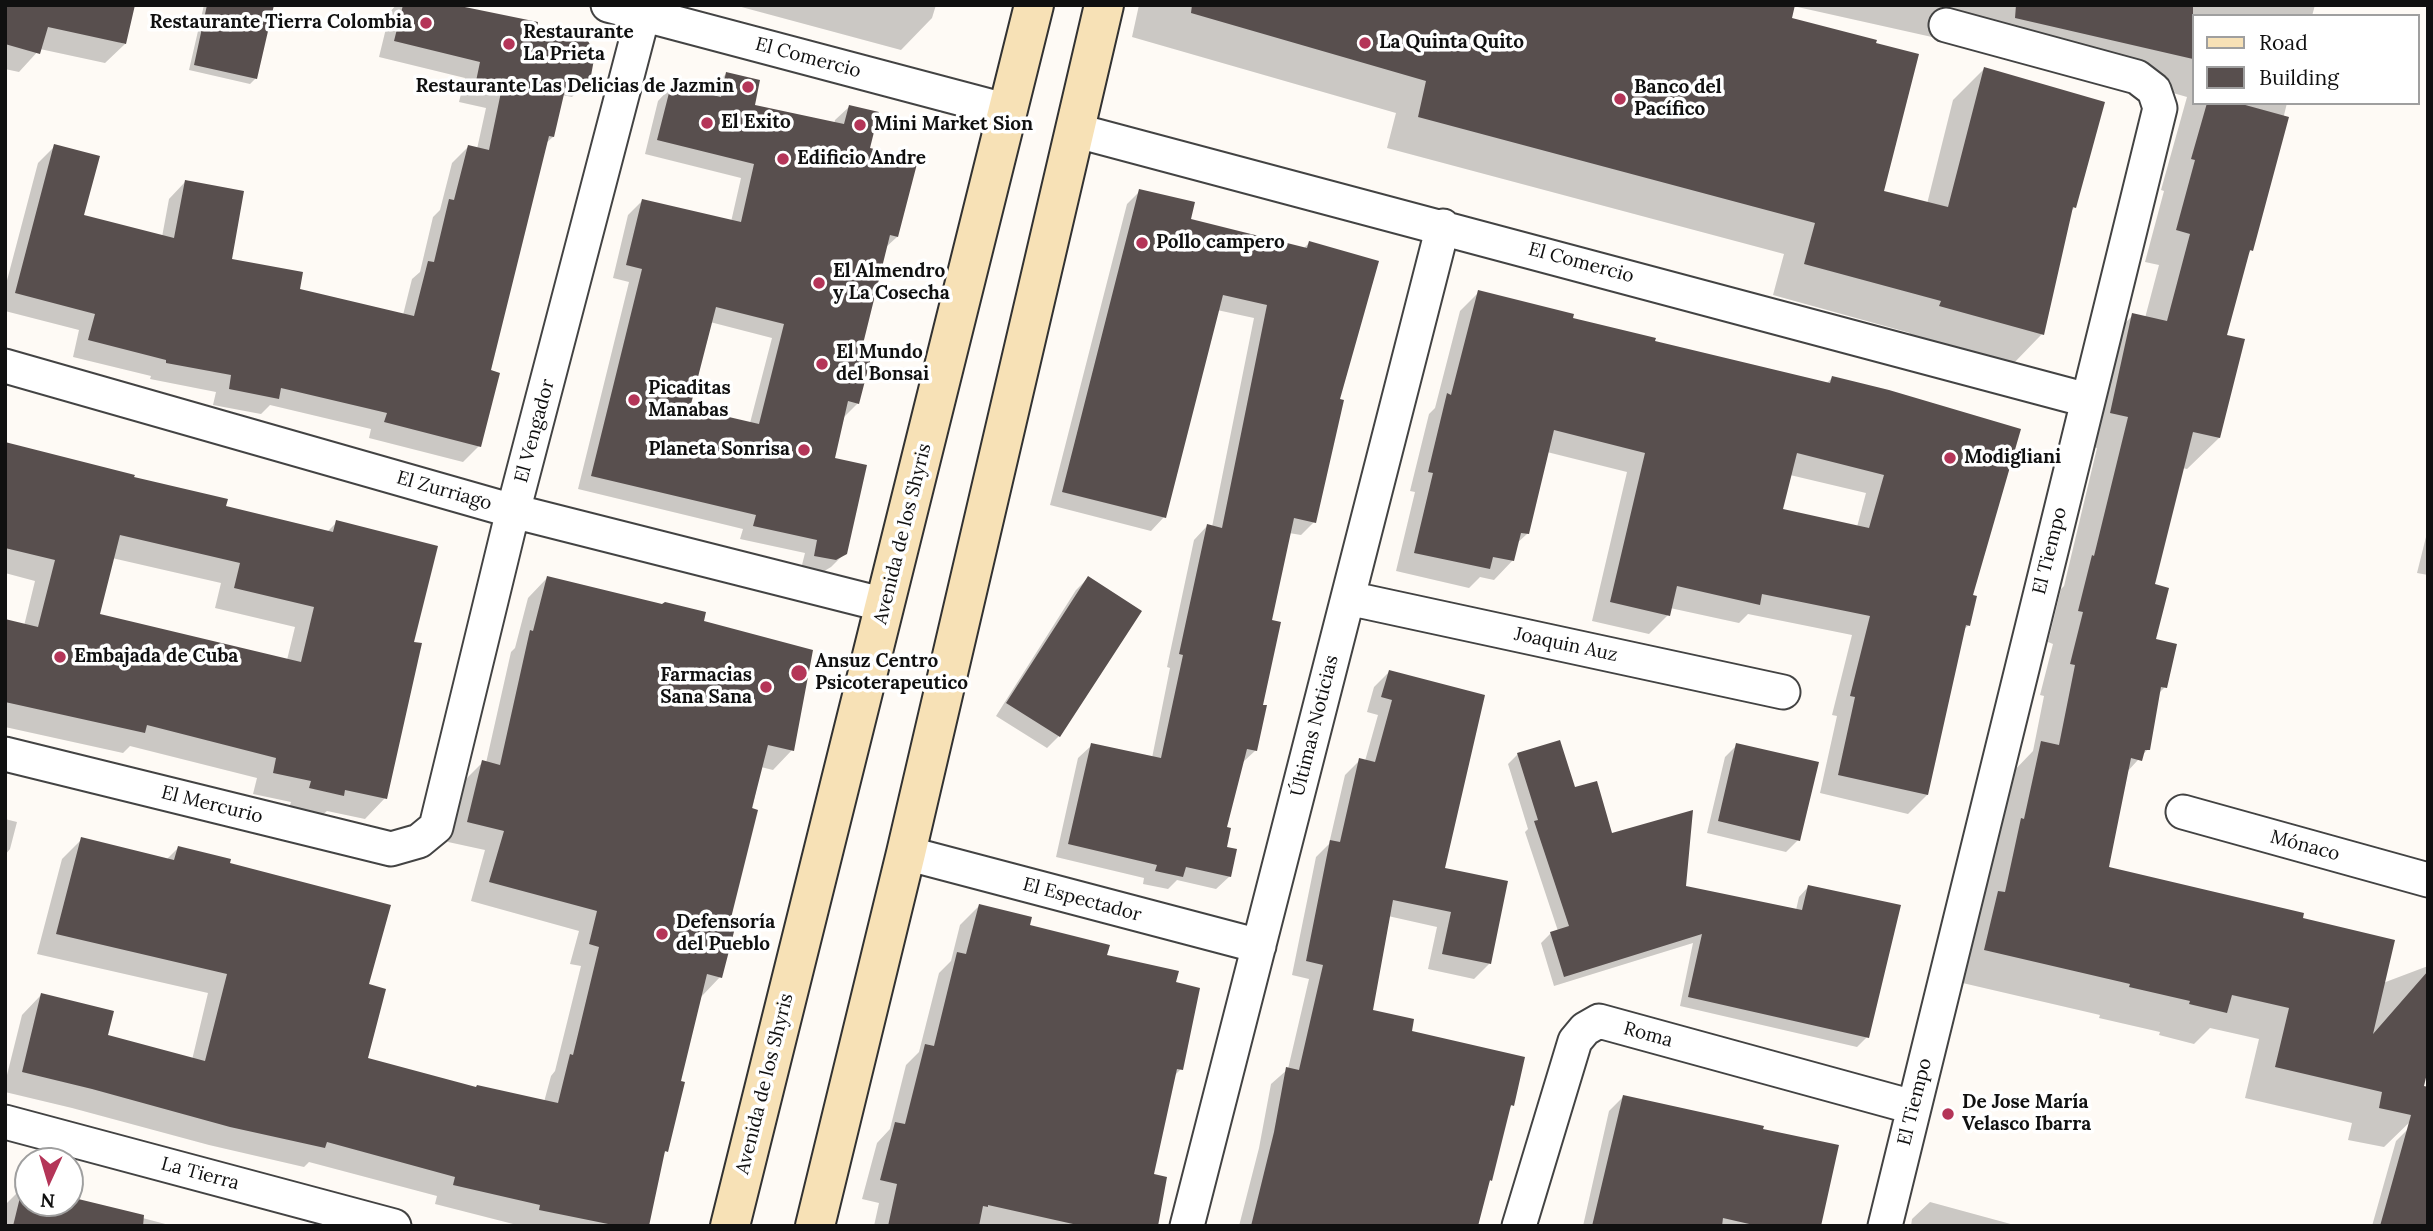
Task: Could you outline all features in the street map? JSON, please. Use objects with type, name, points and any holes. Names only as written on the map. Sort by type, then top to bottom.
[{"type":"main road","name":"Avenida de los Shyris","points":[[730,1226],[1034,5]]},
{"type":"main road","points":[[815,1226],[906,853],[1104,5]]},
{"type":"street","name":"El Comercio","points":[[608,5],[1008,111]]},
{"type":"street","name":"El Vengador","points":[[419,841],[436,827],[513,511],[643,15]]},
{"type":"street","name":"El Tiempo","points":[[1885,1226],[2160,108],[2154,90],[2137,77],[1946,25]]},
{"type":"street","name":"El Comercio","points":[[1074,130],[1443,226],[2087,400]]},
{"type":"street","name":"Últimas Noticias","points":[[1187,1226],[1443,226]]},
{"type":"street","name":"El Zurriago","points":[[5,366],[513,511],[885,605]]},
{"type":"street","name":"Joaquin Auz","points":[[1348,598],[1783,692]]},
{"type":"street","name":"El Mercurio","points":[[5,754],[391,849],[419,841]]},
{"type":"street","name":"Mónaco","points":[[2183,812],[2428,880]]},
{"type":"street","name":"El Espectador","points":[[906,853],[1259,946]]},
{"type":"street","name":"Roma","points":[[1520,1226],[1575,1041],[1585,1029],[1599,1021],[1913,1107]]},
{"type":"street","name":"La Tierra","points":[[5,1122],[394,1226]]},
{"type":"building","points":[[5,5],[135,5],[126,44],[48,27],[40,54],[5,44]]},
{"type":"building","points":[[207,5],[274,5],[257,79],[194,65]]},
{"type":"building","points":[[403,5],[455,5],[538,22],[537,29],[588,41],[595,54],[590,81],[568,77],[554,137],[549,136],[491,370],[500,373],[481,447],[384,422],[387,413],[281,388],[279,399],[229,389],[231,375],[166,363],[166,360],[88,340],[95,314],[15,293],[54,144],[100,156],[84,215],[174,238],[185,180],[244,191],[232,259],[303,272],[300,289],[414,316],[428,261],[434,262],[449,199],[454,200],[468,145],[489,150],[501,92],[475,86],[480,62],[394,41]]},
{"type":"building","points":[[1192,5],[1795,5],[1792,18],[1919,54],[1884,191],[1948,207],[1984,67],[2105,102],[2076,208],[2073,207],[2044,335],[1939,306],[1941,301],[1804,264],[1815,223],[1418,117],[1426,81],[1191,13]]},
{"type":"building","points":[[2016,5],[2193,5],[2192,59],[2015,18]]},
{"type":"building","points":[[726,72],[760,80],[755,105],[844,124],[849,105],[879,112],[870,148],[918,160],[898,237],[890,235],[863,344],[874,346],[859,404],[848,401],[835,458],[867,465],[847,554],[836,560],[814,556],[817,540],[753,526],[756,515],[591,476],[642,269],[626,265],[642,199],[741,222],[754,164],[657,140],[671,85],[721,97]],"holes":[[[716,307],[784,324],[759,424],[690,408]]]},
{"type":"building","points":[[2206,105],[2245,105],[2289,117],[2227,335],[2245,339],[2220,438],[2193,432],[2155,584],[2169,588],[2156,639],[2177,644],[2167,688],[2161,687],[2150,750],[2145,750],[2142,761],[2131,758],[2109,867],[2304,913],[2303,918],[2395,940],[2373,1034],[2428,971],[2428,1069],[2424,1086],[2428,1087],[2428,1226],[2380,1226],[2411,1115],[2379,1108],[2382,1092],[2275,1067],[2289,1008],[2232,995],[2227,1013],[2189,1004],[2190,1001],[2129,987],[2130,984],[1984,950],[1998,891],[2005,892],[2041,741],[2059,745],[2075,665],[2070,664],[2083,612],[2078,611],[2128,417],[2110,413],[2132,313],[2167,321],[2190,234],[2176,230],[2195,160],[2191,159]]},
{"type":"building","points":[[1139,189],[1195,202],[1191,219],[1307,248],[1309,241],[1379,261],[1340,399],[1344,400],[1316,523],[1294,518],[1272,620],[1281,622],[1263,705],[1267,705],[1257,751],[1247,749],[1227,827],[1231,828],[1227,847],[1237,849],[1231,877],[1186,867],[1183,877],[1155,871],[1157,865],[1068,844],[1091,743],[1161,758],[1183,655],[1179,654],[1207,524],[1222,528],[1267,305],[1223,295],[1166,518],[1062,492]]},
{"type":"building","points":[[1478,290],[1574,314],[1573,318],[1656,338],[1655,341],[1830,383],[1832,376],[2021,429],[1973,595],[1977,596],[1970,626],[1966,625],[1928,795],[1838,775],[1855,697],[1850,696],[1870,616],[1762,594],[1760,605],[1677,586],[1670,616],[1610,602],[1645,453],[1554,430],[1529,534],[1521,533],[1514,561],[1493,557],[1490,569],[1414,553],[1433,473],[1428,472],[1447,393],[1451,395]],"holes":[[[1797,453],[1884,475],[1869,528],[1783,509]]]},
{"type":"building","points":[[5,442],[228,499],[226,506],[333,532],[336,520],[438,546],[414,642],[422,643],[387,799],[345,790],[344,796],[309,788],[311,781],[273,773],[276,758],[147,725],[145,733],[5,702],[5,619],[38,627],[55,560],[5,548]],"holes":[[[120,535],[240,563],[234,588],[314,607],[301,662],[100,614]]]},
{"type":"building","points":[[547,576],[706,612],[704,621],[813,650],[794,751],[768,745],[752,808],[758,810],[730,922],[736,924],[722,978],[707,974],[681,1081],[685,1082],[668,1152],[665,1151],[649,1226],[618,1226],[539,1210],[540,1205],[453,1185],[455,1177],[327,1142],[325,1148],[230,1127],[22,1072],[41,993],[114,1011],[108,1035],[205,1061],[227,974],[56,934],[81,837],[174,860],[178,846],[231,859],[230,863],[391,905],[369,984],[386,989],[368,1058],[476,1087],[477,1085],[558,1103],[570,1054],[573,1055],[599,947],[589,944],[597,911],[489,882],[504,831],[467,822],[482,760],[500,765],[530,630],[533,631]]},
{"type":"building","points":[[1088,576],[1142,611],[1060,737],[1006,703]]},
{"type":"building","points":[[1389,670],[1485,695],[1445,868],[1508,881],[1491,964],[1442,954],[1451,912],[1393,900],[1373,1010],[1414,1019],[1412,1031],[1525,1057],[1514,1106],[1511,1105],[1478,1226],[1251,1226],[1274,1132],[1286,1067],[1299,1070],[1323,965],[1306,961],[1330,840],[1340,842],[1359,758],[1375,762],[1392,700],[1381,697]]},
{"type":"building","points":[[1560,740],[1575,787],[1597,781],[1612,833],[1693,810],[1686,886],[1802,910],[1808,885],[1901,905],[1869,1038],[1688,997],[1702,934],[1564,977],[1550,932],[1569,926],[1534,821],[1538,820],[1517,753]]},
{"type":"building","points":[[1736,743],[1819,762],[1800,841],[1718,821]]},
{"type":"building","points":[[979,904],[1032,917],[1030,925],[1110,945],[1107,955],[1179,971],[1176,982],[1200,988],[1183,1070],[1177,1069],[1154,1174],[1167,1177],[1158,1226],[1082,1226],[988,1205],[983,1206],[979,1226],[888,1226],[897,1184],[880,1180],[895,1122],[905,1124],[925,1044],[934,1046],[957,952],[966,954]]},
{"type":"building","points":[[1623,1095],[1839,1145],[1821,1226],[1758,1226],[1723,1218],[1722,1226],[1592,1226]]},
{"type":"building","points":[[84,1200],[144,1215],[143,1226],[13,1226],[15,1217],[84,1217]]},
{"type":"place","name":"Restaurante Tierra Colombia","points":[[426,23]]},
{"type":"place","name":"La Quinta Quito","points":[[1365,43]]},
{"type":"place","name":"Restaurante La Prieta","points":[[509,44]]},
{"type":"place","name":"Restaurante Las Delicias de Jazmin","points":[[748,87]]},
{"type":"place","name":"Banco del Pacífico","points":[[1620,99]]},
{"type":"place","name":"El Exito","points":[[707,123]]},
{"type":"place","name":"Mini Market Sion","points":[[860,125]]},
{"type":"place","name":"Edificio Andre","points":[[783,159]]},
{"type":"place","name":"Pollo campero","points":[[1142,243]]},
{"type":"place","name":"El Almendro y La Cosecha","points":[[819,283]]},
{"type":"place","name":"El Mundo del Bonsai","points":[[822,364]]},
{"type":"place","name":"Picaditas Manabas","points":[[634,400]]},
{"type":"place","name":"Planeta Sonrisa","points":[[804,450]]},
{"type":"place","name":"Modigliani","points":[[1950,458]]},
{"type":"place","name":"Embajada de Cuba","points":[[60,657]]},
{"type":"place","name":"Ansuz Centro Psicoterapeutico","points":[[799,673]]},
{"type":"place","name":"Farmacias Sana Sana","points":[[766,687]]},
{"type":"place","name":"Defensoría del Pueblo","points":[[662,934]]},
{"type":"place","name":"De Jose María Velasco Ibarra","points":[[1948,1114]]}]
